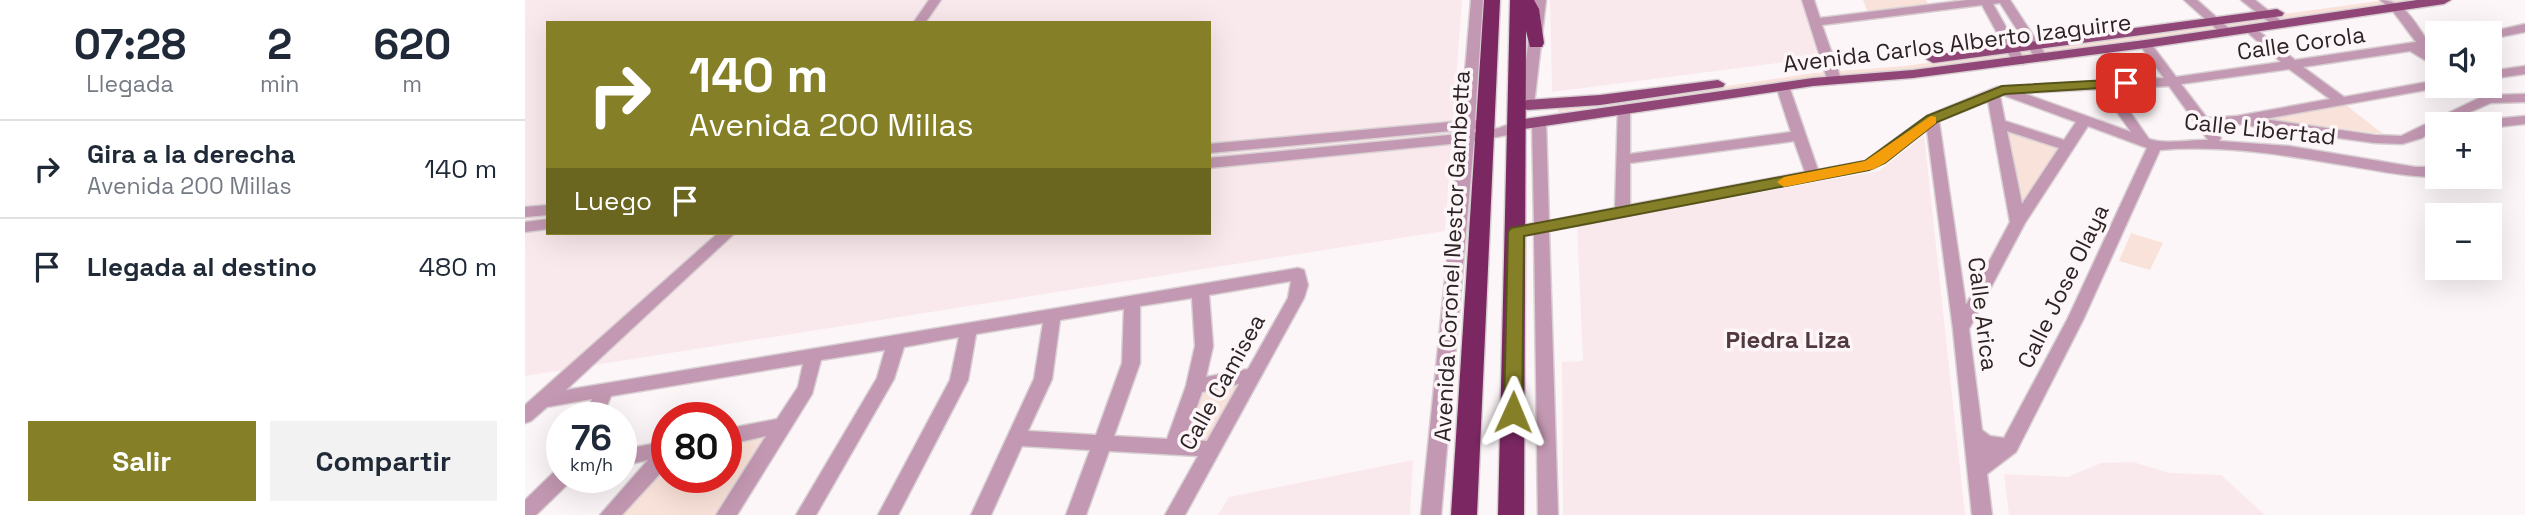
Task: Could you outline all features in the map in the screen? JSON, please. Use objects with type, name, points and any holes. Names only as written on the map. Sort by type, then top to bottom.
[{"type":"highway","name":"Avenida Coronel Nestor Gambetta","points":[[1464,515],[1477,130],[1492,0]]},
{"type":"highway","points":[[1511,515],[1518,0]]},
{"type":"highway","points":[[1527,0],[1537,43]]},
{"type":"highway","points":[[1517,125],[1527,105]]},
{"type":"main road","name":"Avenida Carlos Alberto Izaguirre","points":[[1527,105],[1600,100],[1832,74],[1913,74],[2213,21],[2363,0]]},
{"type":"main road","name":"Avenida Carlos Alberto Izaguirre","points":[[2038,52],[2145,44],[2251,29],[2391,4],[2444,0]]},
{"type":"main road","name":"Avenida Carlos Alberto Izaguirre","points":[[1517,125],[1783,86],[1832,74]]},
{"type":"street","points":[[920,21],[935,0]]},
{"type":"street","points":[[1431,515],[1477,130],[1477,0]]},
{"type":"street","points":[[1527,105],[1537,43],[1539,0]]},
{"type":"street","points":[[1808,0],[1832,74]]},
{"type":"street","points":[[1815,22],[1932,4],[1989,0],[2015,55]]},
{"type":"street","points":[[2004,0],[2038,52]]},
{"type":"street","points":[[2190,0],[2227,32]]},
{"type":"street","points":[[2247,0],[2280,24]]},
{"type":"street","points":[[2391,4],[2425,45]]},
{"type":"street","points":[[2502,32],[2525,28]]},
{"type":"street","points":[[2251,29],[2341,101]]},
{"type":"street","points":[[2145,44],[2214,138]]},
{"type":"street","name":"Calle Corola","points":[[1516,232],[1869,165],[1880,160],[1932,119],[1998,92],[2171,82],[2425,45]]},
{"type":"street","points":[[2502,73],[2525,70]]},
{"type":"street","points":[[2104,84],[2149,143]]},
{"type":"street","points":[[1783,86],[1797,136],[1813,177]]},
{"type":"street","points":[[2203,123],[2237,120],[2425,86]]},
{"type":"street","points":[[1998,92],[1998,123],[2018,222]]},
{"type":"street","name":"Calle Libertad","points":[[1998,92],[2149,143],[2189,143],[2289,151],[2425,172]]},
{"type":"street","points":[[2237,120],[2375,139],[2402,139],[2417,135],[2439,121],[2489,99],[2525,98]]},
{"type":"street","points":[[1622,212],[1623,110]]},
{"type":"street","name":"Calle Arica","points":[[1932,119],[1961,329],[1982,515]]},
{"type":"street","points":[[2502,122],[2525,120]]},
{"type":"street","points":[[1539,121],[1548,515]]},
{"type":"street","points":[[1961,329],[2018,222],[2084,121]]},
{"type":"street","points":[[1998,123],[2068,146]]},
{"type":"street","points":[[1211,163],[1325,145],[1517,125]]},
{"type":"street","points":[[1624,159],[1797,136]]},
{"type":"street","name":"Calle Jose Olaya","points":[[1977,471],[2009,447],[2076,318],[2149,143]]},
{"type":"street","points":[[1211,149],[1325,145]]},
{"type":"street","points":[[525,212],[546,210]]},
{"type":"street","points":[[525,227],[546,224]]},
{"type":"street","points":[[525,416],[725,235]]},
{"type":"street","name":"Calle Camisea","points":[[1175,515],[1296,298],[1300,278],[1292,274],[1200,289]]},
{"type":"street","points":[[540,401],[1200,289],[1204,346],[1195,386],[1174,445]]},
{"type":"street","points":[[1957,298],[1975,302]]},
{"type":"street","points":[[1076,515],[1131,363],[1132,300]]},
{"type":"street","points":[[981,515],[1043,379],[1053,314]]},
{"type":"street","points":[[888,515],[959,380],[969,328]]},
{"type":"street","points":[[806,515],[885,379],[897,340]]},
{"type":"street","points":[[726,515],[806,389],[814,355]]},
{"type":"street","points":[[1195,386],[1255,374]]},
{"type":"street","points":[[600,402],[605,390]]},
{"type":"street","points":[[742,434],[784,425]]},
{"type":"street","points":[[1973,434],[1986,443],[2009,447]]},
{"type":"street","points":[[1016,438],[1214,449]]},
{"type":"street","points":[[610,515],[651,469]]},
{"type":"street","points":[[525,513],[546,493]]},
{"type":"shaded area","points":[[525,0],[1462,0],[1445,231],[525,376]]},
{"type":"shaded area","points":[[1550,0],[1801,0],[1818,58],[1552,92]]},
{"type":"shaded area","points":[[1863,0],[1926,0],[1929,6],[1869,15]]},
{"type":"shaded area","points":[[2386,0],[2424,0],[1910,71],[1817,78],[1558,112],[1558,107],[1814,73],[1905,66]]},
{"type":"shaded area","points":[[2346,105],[2383,134],[2265,119],[2268,117]]},
{"type":"shaded area","points":[[2003,128],[2056,146],[2060,150],[2024,203],[2020,203]]},
{"type":"shaded area","points":[[1924,135],[1965,515],[1563,515],[1562,362],[1583,361],[1577,225],[1879,171]]},
{"type":"shaded area","points":[[2131,233],[2163,243],[2150,270],[2119,261]]},
{"type":"shaded area","points":[[1245,380],[1206,443],[1182,439],[1199,385]]},
{"type":"shaded area","points":[[770,432],[742,478],[742,438]]},
{"type":"shaded area","points":[[1413,460],[1410,515],[1218,515],[1229,497]]},
{"type":"shaded area","points":[[2133,462],[2170,473],[2221,475],[2265,515],[2009,515],[2004,474],[2068,477],[2101,463]]},
{"type":"shaded area","points":[[651,478],[651,493],[733,493],[720,515],[618,515]]},
{"type":"slow traffic","points":[[1784,182],[1869,165],[1880,160],[1931,120]]},
{"type":"district","name":"Piedra Liza","points":[[1788,340]]},
{"type":"route","points":[[1513,412],[1516,232],[1869,165],[1880,160],[1932,119],[2002,90],[2126,83]]}]
